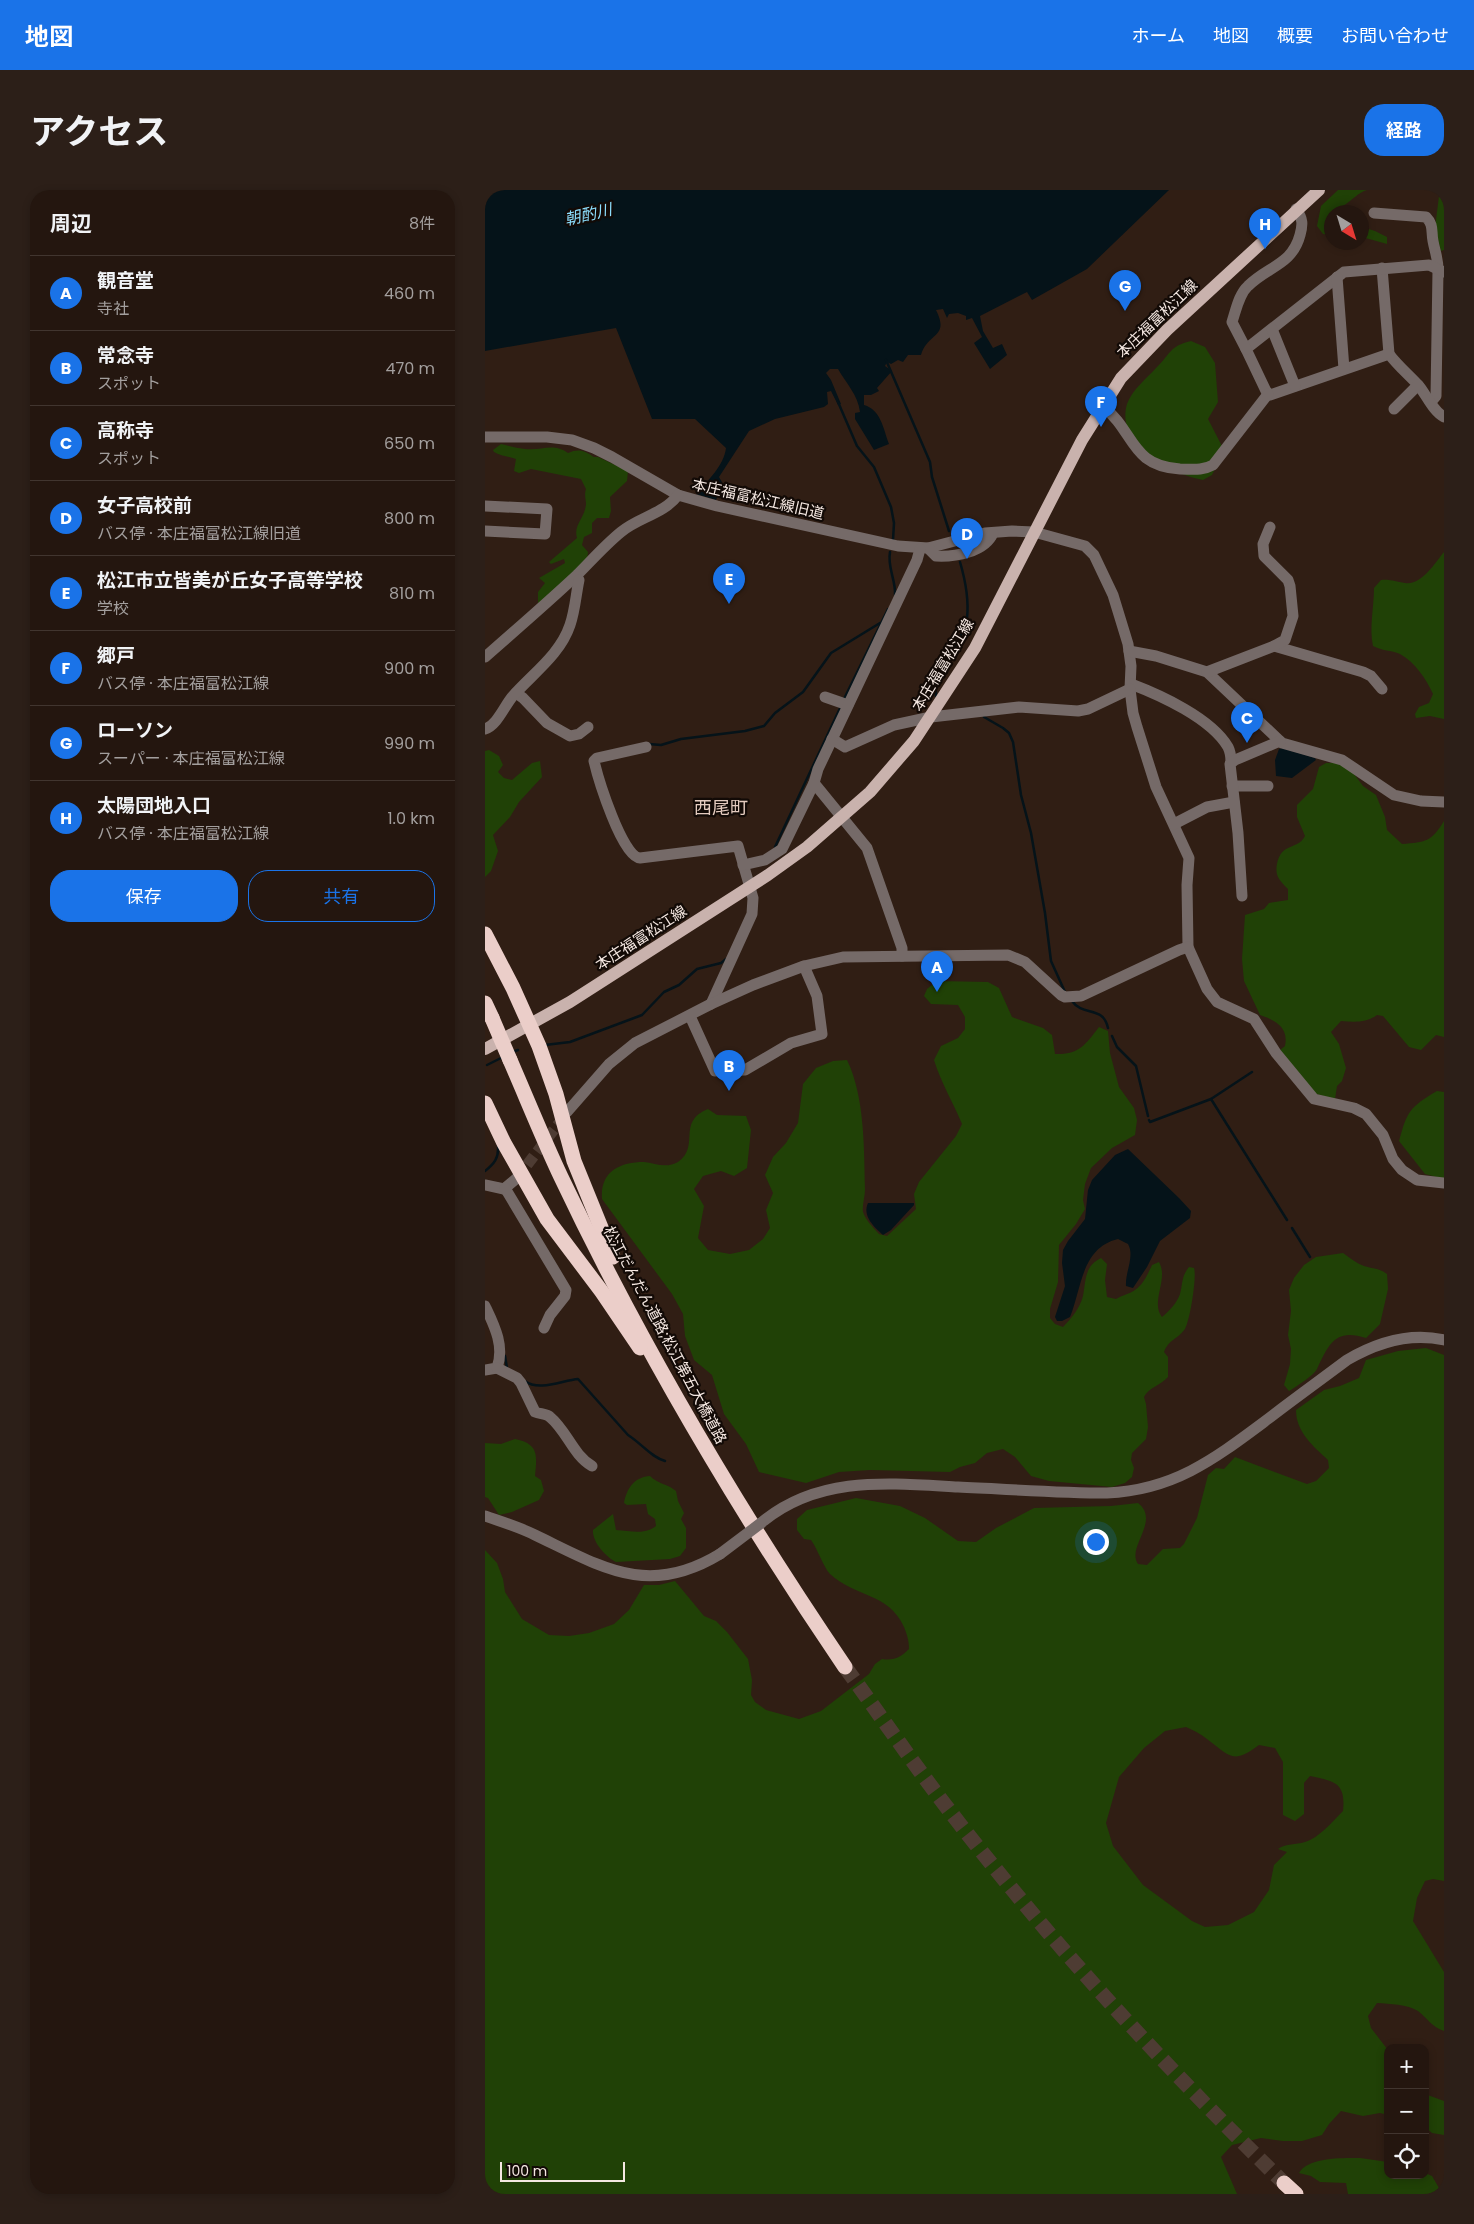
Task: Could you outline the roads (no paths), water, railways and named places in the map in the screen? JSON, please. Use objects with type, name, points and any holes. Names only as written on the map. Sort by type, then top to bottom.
[{"type":"highway","points":[[485,934],[529,1025],[556,1094],[574,1161],[608,1248],[634,1304],[647,1344]]},
{"type":"highway","name":"松江だんだん道路;松江第五大橋道路","points":[[485,1003],[561,1177],[647,1344],[702,1444],[762,1542],[845,1667]]},
{"type":"highway","points":[[485,1103],[504,1143],[547,1219],[602,1292],[702,1444]]},
{"type":"highway","points":[[1284,2182],[1296,2194]]},
{"type":"main road","name":"本庄福富松江線","points":[[485,1048],[571,1002],[807,847],[843,818],[892,769],[931,716],[975,648],[1034,532],[1102,406],[1121,378],[1143,352],[1296,209],[1319,190]]},
{"type":"street","points":[[1268,394],[1232,322],[1241,296],[1247,286],[1290,256],[1295,249],[1302,224],[1301,216],[1296,209]]},
{"type":"street","points":[[1375,213],[1426,217],[1433,228],[1433,240],[1441,271],[1436,396],[1431,402]]},
{"type":"street","points":[[1246,349],[1344,272],[1429,264],[1441,271]]},
{"type":"street","points":[[1382,268],[1389,354],[1399,368],[1418,385],[1439,414],[1444,417]]},
{"type":"street","points":[[1337,277],[1344,369]]},
{"type":"street","points":[[1272,328],[1295,386]]},
{"type":"street","points":[[1102,406],[1114,414],[1127,437],[1143,457],[1169,468],[1203,470],[1213,465],[1268,394],[1389,354]]},
{"type":"street","points":[[1394,409],[1418,385]]},
{"type":"street","name":"本庄福富松江線旧道","points":[[486,438],[547,437],[572,440],[600,451],[678,495],[717,506],[898,546],[924,549],[993,532],[1034,532],[1085,546],[1094,555],[1113,595],[1129,651],[1133,714],[1156,786],[1189,858],[1187,885],[1188,947]]},
{"type":"street","points":[[485,658],[543,607],[620,532],[649,514],[661,511],[671,504],[678,495]]},
{"type":"street","points":[[485,506],[547,509],[545,534],[485,531]]},
{"type":"street","points":[[1207,672],[1275,646],[1285,640],[1293,616],[1288,580],[1264,556],[1263,544],[1270,527]]},
{"type":"street","points":[[743,865],[765,860],[782,849],[814,783],[818,769],[832,740],[844,704],[924,549]]},
{"type":"street","points":[[485,729],[492,725],[516,694],[541,669],[570,626],[579,580]]},
{"type":"street","points":[[1275,646],[1363,672],[1371,676],[1382,689]]},
{"type":"street","points":[[1129,651],[1156,656],[1207,672],[1280,741],[1342,760],[1394,795],[1421,801],[1444,802]]},
{"type":"street","points":[[832,740],[845,747],[894,726],[931,716],[1019,706],[1065,712],[1078,711],[1093,707],[1131,687],[1163,697],[1211,727],[1229,747],[1242,896]]},
{"type":"street","points":[[516,694],[523,698],[547,723],[570,736],[579,734],[587,727]]},
{"type":"street","points":[[825,697],[844,704]]},
{"type":"street","points":[[1231,762],[1280,741]]},
{"type":"street","points":[[645,747],[597,758],[594,761],[619,833],[633,856],[640,858],[736,846],[740,850],[750,886],[754,905],[752,914],[711,1004]]},
{"type":"street","points":[[814,783],[860,838],[871,858],[902,948],[902,956]]},
{"type":"street","points":[[1232,786],[1269,786]]},
{"type":"street","points":[[1173,824],[1207,807],[1234,802]]},
{"type":"street","points":[[567,1112],[621,1053],[651,1034],[711,1004],[804,966],[833,958],[999,954],[1014,956],[1030,966],[1061,995],[1069,997],[1081,996],[1188,947],[1207,989],[1217,1002],[1254,1019],[1276,1053],[1314,1099],[1354,1108],[1366,1114],[1383,1135],[1393,1159],[1402,1170],[1417,1180],[1444,1183]]},
{"type":"street","points":[[689,1016],[715,1071],[745,1070],[791,1043],[822,1034],[817,996],[804,966]]},
{"type":"street","points":[[485,1185],[505,1188],[517,1178]]},
{"type":"street","points":[[505,1188],[566,1290],[565,1296],[550,1315],[544,1328]]},
{"type":"street","points":[[485,1306],[499,1343],[497,1368]]},
{"type":"street","points":[[485,1516],[533,1534],[597,1565],[632,1575],[655,1576],[679,1572],[701,1564],[720,1554],[773,1513],[802,1498],[820,1491],[853,1484],[901,1484],[1099,1493],[1123,1492],[1159,1485],[1178,1478],[1211,1461],[1361,1351],[1379,1343],[1401,1338],[1444,1340]]},
{"type":"street","points":[[485,1370],[497,1368],[517,1378],[535,1412],[549,1416],[574,1445],[580,1458],[592,1466]]},
{"type":"water","name":"朝酌川","points":[[485,190],[1169,190],[1087,269],[1032,300],[1027,292],[980,316],[983,331],[993,348],[1002,344],[1007,355],[990,369],[974,343],[982,337],[972,318],[966,320],[966,316],[958,313],[949,314],[947,318],[943,309],[936,310],[941,326],[928,342],[921,355],[908,355],[903,362],[898,360],[891,364],[887,362],[885,366],[892,371],[877,388],[879,391],[871,395],[864,395],[864,405],[870,407],[878,415],[889,444],[874,450],[855,419],[855,413],[860,412],[854,395],[838,369],[830,369],[826,373],[841,404],[838,405],[831,391],[827,392],[828,404],[824,407],[775,419],[749,431],[719,477],[723,484],[716,500],[696,494],[719,467],[726,448],[695,419],[652,419],[616,328],[485,351]]},
{"type":"water","points":[[1282,748],[1315,758],[1316,760],[1292,778],[1276,776],[1275,760],[1279,749]]},
{"type":"water","points":[[1128,1149],[1191,1211],[1190,1218],[1160,1241],[1147,1267],[1133,1288],[1126,1286],[1131,1254],[1128,1244],[1118,1239],[1106,1244],[1097,1251],[1085,1270],[1070,1317],[1057,1321],[1055,1317],[1065,1286],[1062,1263],[1063,1250],[1085,1219],[1088,1190],[1092,1180],[1115,1155]]},
{"type":"water","points":[[868,1203],[914,1203],[914,1205],[891,1230],[883,1235],[868,1217]]},
{"type":"waterway","points":[[886,360],[930,462],[932,477],[949,531]]},
{"type":"waterway","points":[[838,402],[857,446],[874,467],[891,507],[894,523],[893,540]]},
{"type":"waterway","points":[[890,552],[889,558],[895,595]]},
{"type":"waterway","points":[[936,696],[935,672],[954,647],[966,624],[966,590],[960,562]]},
{"type":"waterway","points":[[843,701],[888,609]]},
{"type":"waterway","points":[[649,744],[661,745],[681,739],[745,731],[764,726],[775,713],[803,692],[831,653],[880,623]]},
{"type":"waterway","points":[[775,847],[841,706]]},
{"type":"waterway","points":[[984,717],[1009,733],[1013,742],[1021,795],[1031,833],[1045,913],[1051,961],[1065,992]]},
{"type":"waterway","points":[[545,1045],[570,1042],[642,1015],[664,992],[679,985],[697,969],[721,963],[726,959]]},
{"type":"waterway","points":[[1072,1001],[1082,1009],[1102,1016],[1108,1028]]},
{"type":"waterway","points":[[1112,1036],[1117,1047],[1136,1066],[1148,1116]]},
{"type":"waterway","points":[[512,1052],[518,1050]]},
{"type":"waterway","points":[[487,1065],[503,1057]]},
{"type":"waterway","points":[[1211,1099],[1252,1072]]},
{"type":"waterway","points":[[1149,1120],[1150,1122],[1211,1099],[1287,1220]]},
{"type":"waterway","points":[[485,1171],[495,1160],[498,1154],[498,1146]]},
{"type":"waterway","points":[[1292,1228],[1310,1257]]},
{"type":"waterway","points":[[505,1356],[507,1368]]},
{"type":"waterway","points":[[525,1381],[531,1384],[544,1385],[578,1379],[628,1435],[655,1457],[665,1461]]},
{"type":"tunnel","points":[[517,1178],[566,1114]]},
{"type":"tunnel","points":[[845,1667],[944,1804],[1035,1917],[1156,2053],[1284,2183]]},
{"type":"place","name":"太陽団地入口","points":[[1265,249]]},
{"type":"place","name":"ローソン","points":[[1125,311]]},
{"type":"place","name":"郷戸","points":[[1101,427]]},
{"type":"place","name":"女子高校前","points":[[967,559]]},
{"type":"place","name":"松江市立皆美が丘女子高等学校","points":[[729,604]]},
{"type":"place","name":"高称寺","points":[[1247,743]]},
{"type":"place","name":"観音堂","points":[[937,992]]},
{"type":"place","name":"常念寺","points":[[729,1091]]},
{"type":"district","name":"西尾町","points":[[721,808]]}]
